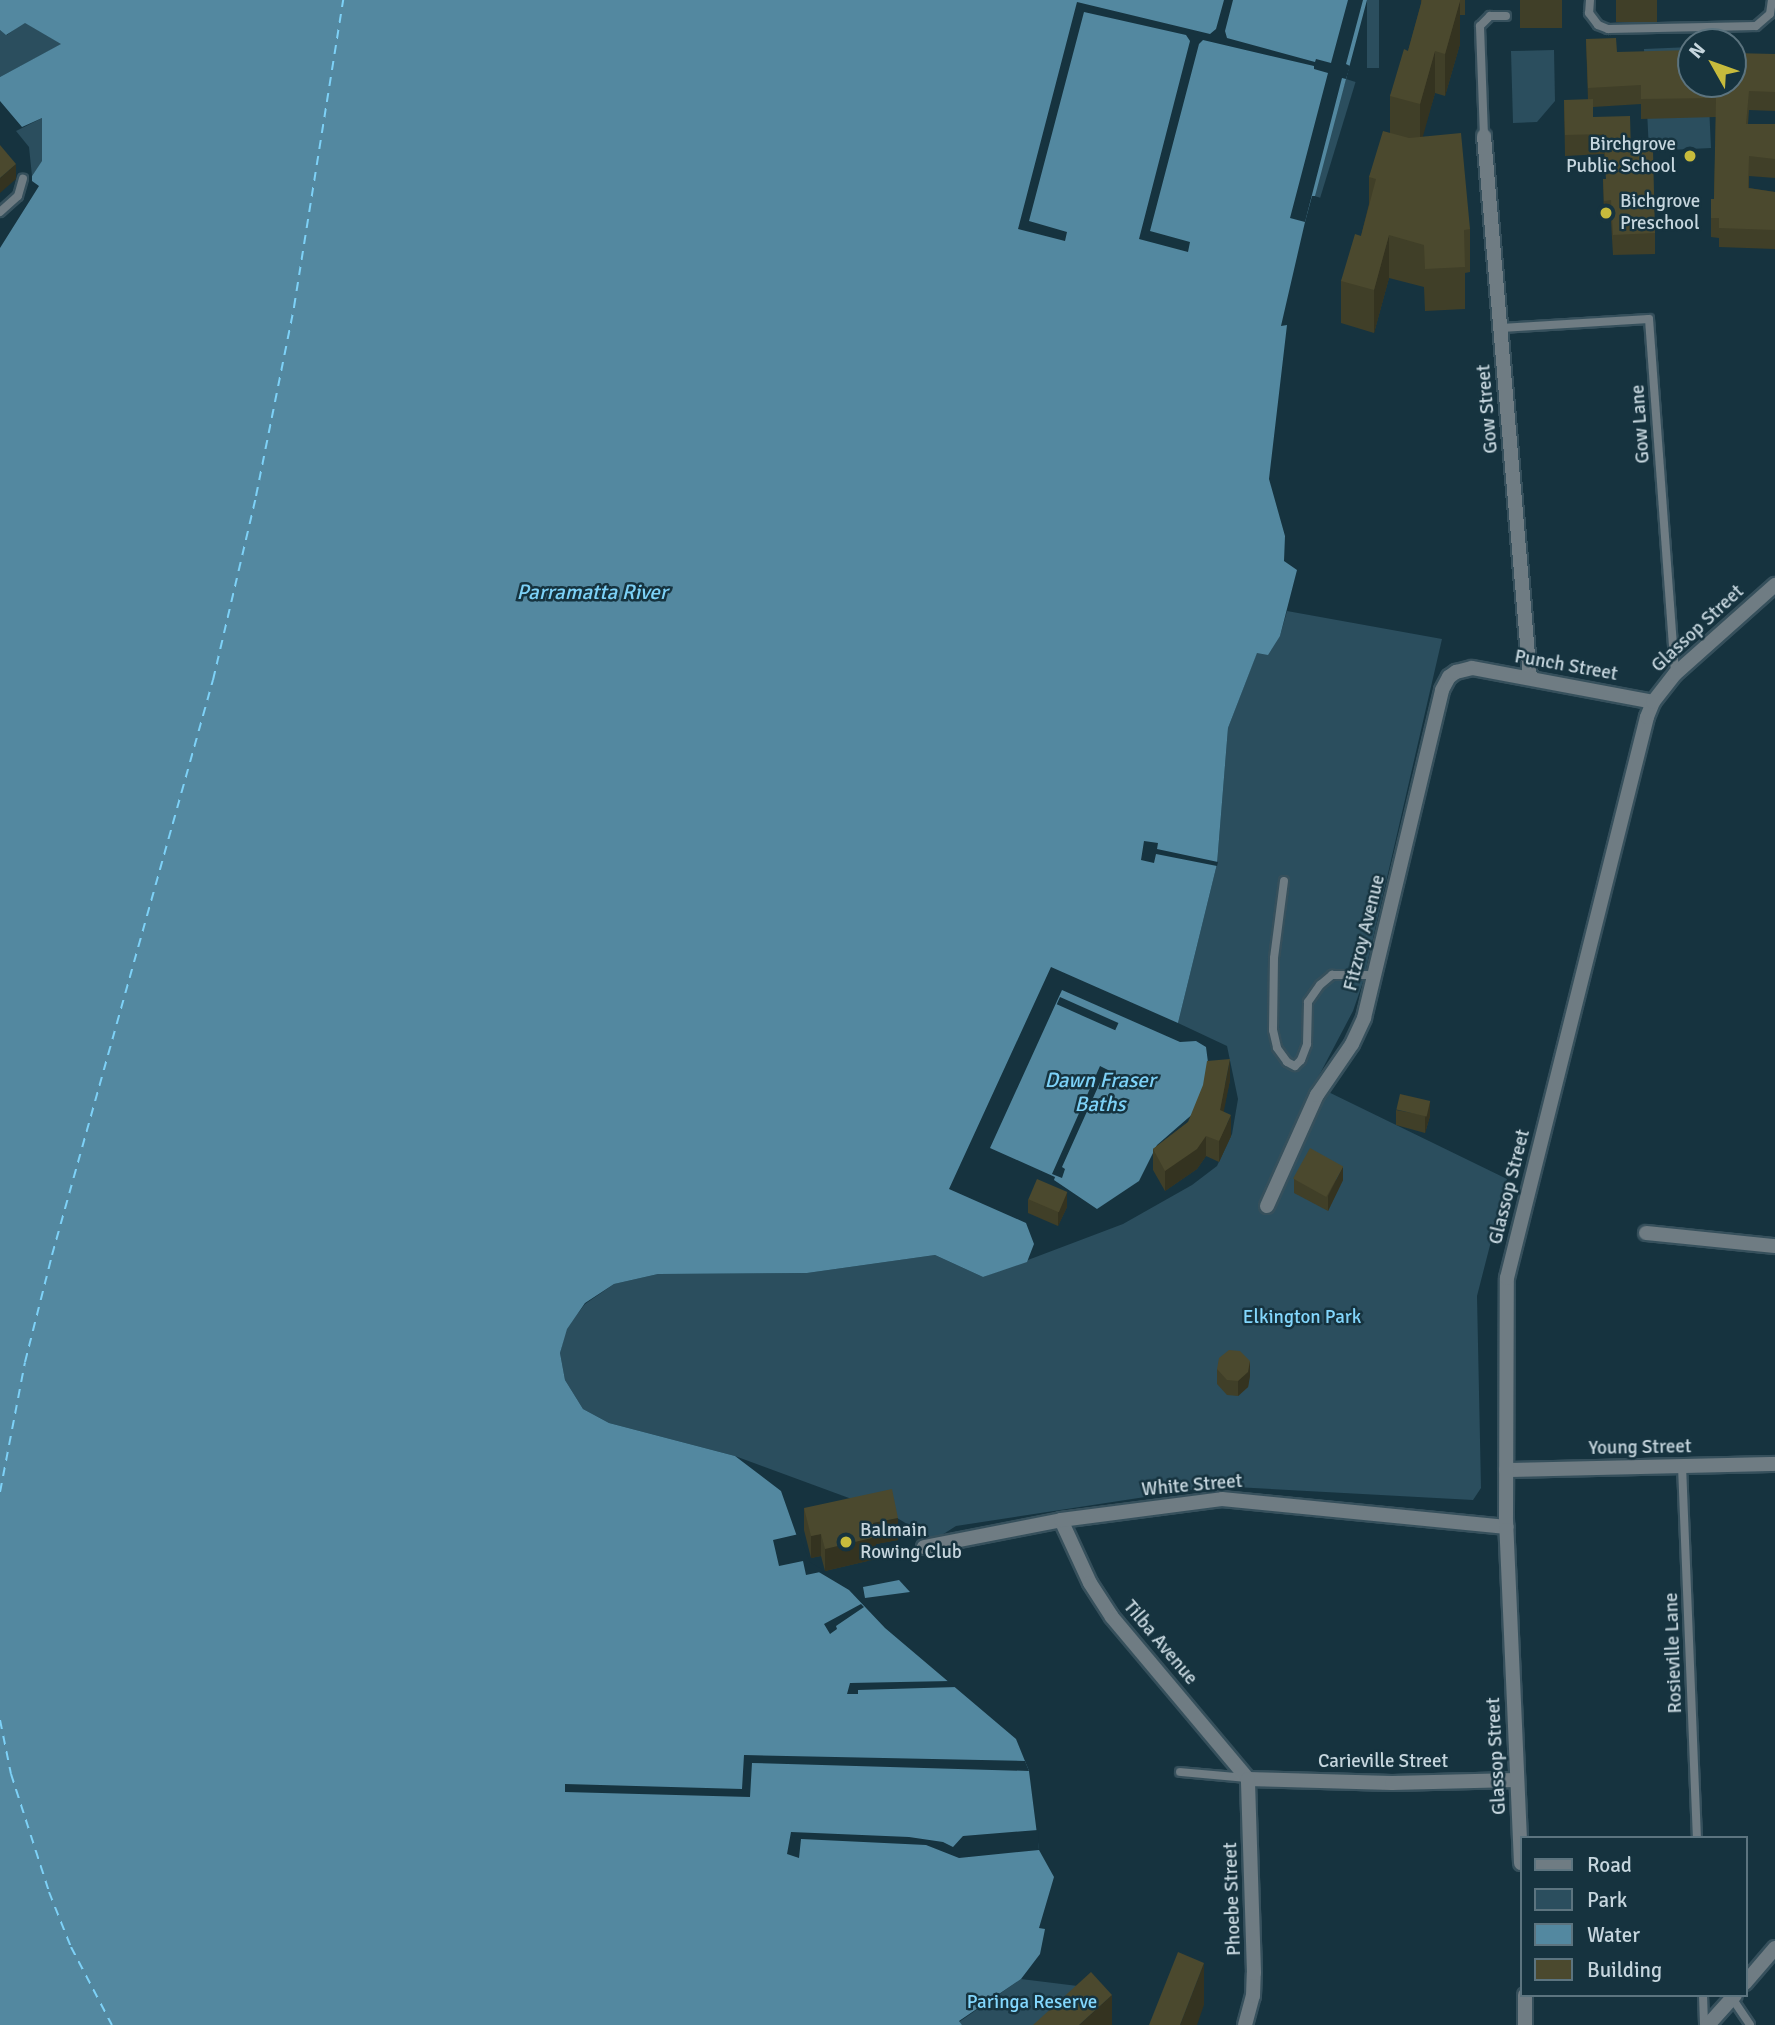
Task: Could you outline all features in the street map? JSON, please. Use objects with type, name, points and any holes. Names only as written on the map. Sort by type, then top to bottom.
[{"type":"street","name":"Gow Street","points":[[1484,136],[1530,678]]},
{"type":"street","name":"Glassop Street","points":[[1520,1846],[1507,1527],[1507,1278],[1642,732],[1653,702],[1675,674],[1775,585]]},
{"type":"street","name":"Punch Street","points":[[1472,668],[1653,702]]},
{"type":"street","name":"Fitzroy Avenue","points":[[1267,1206],[1317,1095],[1359,1032],[1376,975],[1442,691],[1449,677],[1456,671],[1472,668]]},
{"type":"street","points":[[1646,1233],[1775,1246]]},
{"type":"street","name":"Young Street","points":[[1506,1470],[1775,1464]]},
{"type":"street","name":"White Street","points":[[924,1547],[1060,1520],[1222,1500],[1507,1527]]},
{"type":"street","name":"Tilba Avenue","points":[[1060,1520],[1101,1601],[1248,1779]]},
{"type":"street","name":"Carieville Street","points":[[1248,1779],[1392,1783],[1516,1780]]},
{"type":"street","name":"Phoebe Street","points":[[1247,2021],[1254,1973],[1248,1779]]},
{"type":"street","points":[[1747,1981],[1775,1948]]},
{"type":"street","points":[[1525,1997],[1525,2025]]},
{"type":"street","points":[[1706,2025],[1733,1997]]},
{"type":"lane","points":[[1590,0],[1589,13],[1598,25],[1608,29],[1756,26],[1770,14],[1772,0]]},
{"type":"lane","points":[[1484,136],[1480,26],[1490,16],[1506,16]]},
{"type":"lane","points":[[0,212],[18,196],[23,178]]},
{"type":"lane","name":"Gow Lane","points":[[1501,328],[1649,319],[1675,674]]},
{"type":"lane","points":[[1283,881],[1274,958],[1273,1030],[1277,1048],[1287,1062],[1295,1066],[1301,1060],[1307,1044],[1308,1002],[1320,985],[1332,975],[1376,975]]},
{"type":"lane","name":"Rosieville Lane","points":[[1682,1466],[1697,1836]]},
{"type":"lane","points":[[1180,1772],[1248,1779]]},
{"type":"lane","points":[[1703,1997],[1706,2025]]},
{"type":"lane","points":[[1733,1997],[1750,2025]]},
{"type":"green space","points":[[1367,0],[1379,0],[1379,68],[1367,68]]},
{"type":"green space","points":[[24,22],[62,44],[0,77],[0,30],[7,35]]},
{"type":"green space","points":[[1677,48],[1677,98],[1709,98],[1711,148],[1649,151],[1644,49]]},
{"type":"green space","points":[[1554,50],[1555,101],[1537,122],[1513,123],[1511,51]]},
{"type":"green space","points":[[1346,79],[1356,82],[1320,198],[1311,195]]},
{"type":"green space","points":[[42,118],[42,162],[32,176],[29,147],[16,131]]},
{"type":"green space","name":"Elkington Park","points":[[1287,611],[1442,639],[1363,982],[1353,1011],[1314,1085],[1507,1179],[1477,1296],[1481,1488],[1473,1500],[1217,1486],[956,1526],[934,1540],[887,1512],[735,1456],[609,1423],[583,1409],[565,1380],[560,1353],[566,1329],[585,1304],[614,1284],[658,1274],[807,1273],[935,1255],[983,1277],[1123,1224],[1192,1185],[1217,1166],[1232,1134],[1238,1099],[1227,1046],[1178,1023],[1217,864],[1228,728],[1257,652],[1280,636]]},
{"type":"green space","name":"Paringa Reserve","points":[[1021,1979],[1102,1989],[1063,2025],[962,2025],[959,2022]]},
{"type":"water","name":"Parramatta River","points":[[0,0],[1367,0],[1315,196],[1312,196],[1305,222],[1281,326],[1287,325],[1269,479],[1285,536],[1284,561],[1297,570],[1280,636],[1268,655],[1257,653],[1228,728],[1217,864],[1178,1023],[1051,967],[949,1189],[1026,1223],[1034,1244],[1027,1262],[983,1277],[935,1255],[807,1273],[658,1274],[614,1284],[585,1303],[567,1329],[560,1353],[565,1380],[583,1409],[609,1423],[735,1456],[781,1491],[807,1565],[849,1590],[885,1628],[1016,1739],[1029,1771],[1039,1850],[1054,1877],[1039,1928],[1045,1929],[1040,1954],[1021,1979],[959,2021],[962,2025],[0,2025],[0,248],[39,186],[32,181],[32,176],[42,161],[42,118],[22,127],[0,101],[0,77],[61,44],[25,23],[6,35],[0,30]]},
{"type":"water","name":"Dawn Fraser Baths","points":[[1062,990],[1180,1042],[1196,1041],[1206,1047],[1209,1070],[1203,1105],[1157,1145],[1139,1181],[1097,1209],[1054,1180],[1055,1177],[990,1148]]},
{"type":"water","points":[[899,1580],[910,1592],[865,1598],[863,1587]]},
{"type":"pier","points":[[1224,0],[1233,0],[1225,31],[1227,38],[1315,62],[1316,59],[1331,63],[1348,0],[1363,0],[1346,64],[1350,66],[1346,79],[1342,78],[1305,222],[1290,218],[1328,73],[1314,69],[1314,66],[1203,40],[1199,44],[1150,231],[1190,242],[1188,252],[1139,239],[1190,41],[1186,35],[1084,12],[1029,221],[1067,232],[1065,241],[1018,229],[1077,2],[1210,34],[1216,29]]},
{"type":"pier","points":[[1144,841],[1158,843],[1157,849],[1218,862],[1217,866],[1156,854],[1154,863],[1141,860]]},
{"type":"pier","points":[[1060,997],[1118,1023],[1115,1030],[1057,1004]]},
{"type":"pier","points":[[1100,1066],[1110,1071],[1107,1079],[1102,1078],[1062,1167],[1065,1169],[1062,1178],[1052,1174]]},
{"type":"pier","points":[[799,1534],[810,1562],[825,1571],[806,1575],[803,1561],[779,1566],[773,1540]]},
{"type":"pier","points":[[861,1604],[864,1607],[836,1626],[837,1629],[830,1634],[824,1624]]},
{"type":"pier","points":[[951,1681],[957,1687],[858,1690],[858,1694],[847,1694],[850,1683]]},
{"type":"pier","points":[[744,1755],[1025,1761],[1029,1771],[752,1763],[750,1797],[565,1792],[565,1784],[742,1789]]},
{"type":"pier","points":[[1038,1830],[1039,1850],[959,1858],[926,1845],[801,1839],[799,1858],[787,1854],[791,1832],[909,1837],[943,1842],[953,1847],[963,1836]]},
{"type":"building","points":[[1422,0],[1460,1],[1445,54],[1435,51],[1420,104],[1390,96],[1404,49],[1408,51]]},
{"type":"building","points":[[1616,38],[1617,52],[1677,50],[1677,98],[1716,98],[1641,99],[1641,85],[1588,88],[1586,39]]},
{"type":"building","points":[[1747,53],[1775,54],[1775,92],[1749,91],[1746,124],[1775,124],[1775,159],[1749,156],[1748,188],[1775,192],[1775,230],[1719,228],[1719,218],[1711,218],[1711,199],[1714,199],[1716,98],[1747,98]]},
{"type":"building","points":[[1593,99],[1593,117],[1630,116],[1631,152],[1653,151],[1655,233],[1613,235],[1611,200],[1604,201],[1604,134],[1565,135],[1564,100]]},
{"type":"building","points":[[1383,131],[1409,138],[1461,133],[1470,229],[1464,230],[1465,267],[1425,269],[1424,245],[1389,235],[1374,290],[1341,281],[1355,234],[1361,236],[1376,179],[1369,177]]},
{"type":"building","points":[[0,145],[16,164],[0,178]]},
{"type":"building","points":[[1230,1059],[1220,1110],[1231,1115],[1219,1141],[1206,1136],[1197,1149],[1165,1171],[1153,1149],[1188,1122],[1203,1085],[1207,1061]]},
{"type":"building","points":[[1400,1094],[1430,1101],[1427,1117],[1396,1110]]},
{"type":"building","points":[[1310,1148],[1343,1166],[1326,1197],[1293,1179]]},
{"type":"building","points":[[1037,1179],[1067,1192],[1059,1212],[1028,1199]]},
{"type":"building","points":[[1229,1350],[1240,1351],[1250,1361],[1248,1372],[1238,1381],[1227,1380],[1217,1369],[1219,1358]]},
{"type":"building","points":[[892,1489],[898,1518],[873,1523],[876,1537],[825,1549],[821,1534],[811,1536],[804,1508]]},
{"type":"building","points":[[1178,1952],[1204,1963],[1180,2025],[1149,2025]]},
{"type":"building","points":[[1091,1972],[1112,1995],[1079,2025],[1033,2025]]},
{"type":"ferry route","points":[[0,1492],[25,1362],[52,1255],[213,680],[256,496],[294,307],[343,0]]},
{"type":"ferry route","points":[[0,1720],[11,1774],[49,1892],[71,1947],[112,2025]]},
{"type":"place","name":"Birchgrove Public School","points":[[1690,156]]},
{"type":"place","name":"Bichgrove Preschool","points":[[1606,213]]},
{"type":"place","name":"Balmain Rowing Club","points":[[846,1542]]}]
